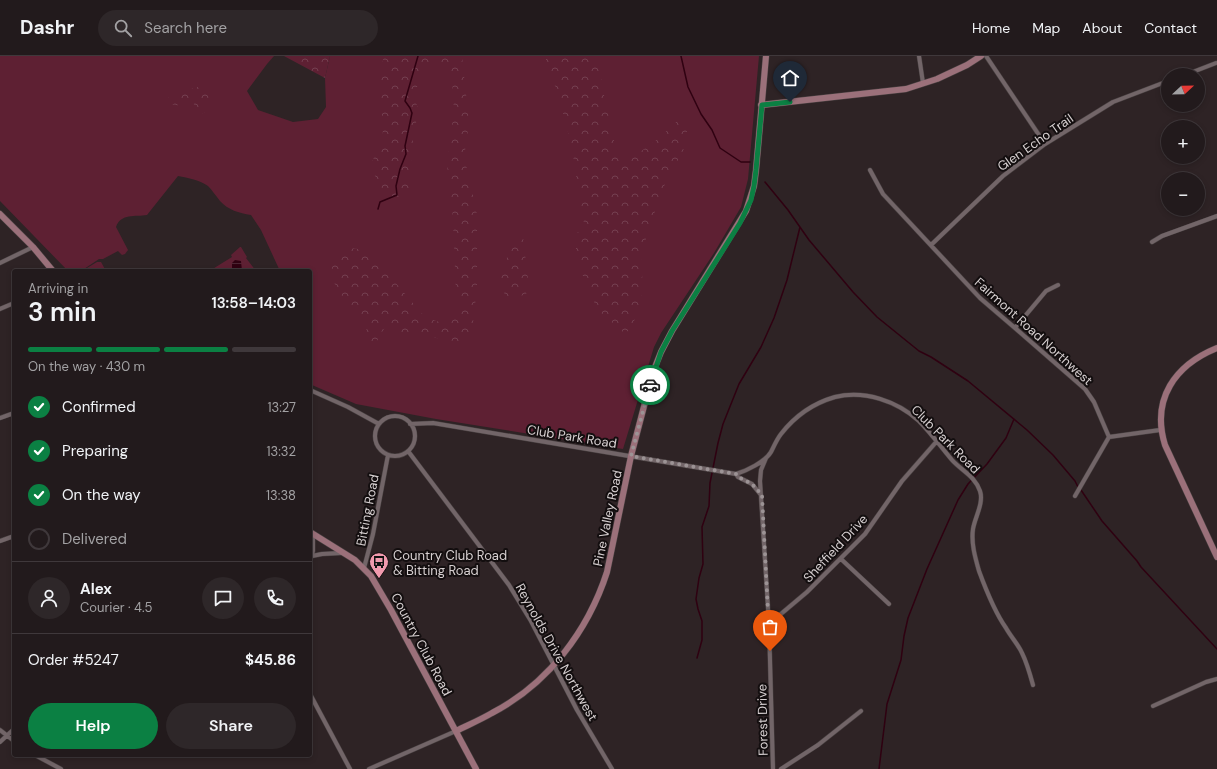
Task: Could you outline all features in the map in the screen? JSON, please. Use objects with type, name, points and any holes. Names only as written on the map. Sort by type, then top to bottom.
[{"type":"street","name":"Pine Valley Road","points":[[456,731],[507,704],[539,681],[554,667],[591,612],[601,592],[607,572],[631,456],[653,372],[672,331],[740,223],[751,200],[756,170],[766,56]]},
{"type":"street","points":[[919,56],[923,83]]},
{"type":"street","points":[[762,105],[906,88],[943,76],[967,65],[981,56]]},
{"type":"street","points":[[986,56],[1045,144]]},
{"type":"street","points":[[1203,68],[1216,63]]},
{"type":"street","name":"Glen Echo Trail","points":[[931,245],[1003,176],[1045,144],[1112,102],[1161,84]]},
{"type":"street","name":"Fairmont Road Northwest","points":[[870,170],[883,194],[980,298],[1085,389],[1094,402],[1109,437]]},
{"type":"street","points":[[0,214],[52,269]]},
{"type":"street","points":[[1152,242],[1162,236],[1217,216]]},
{"type":"street","points":[[0,263],[33,247]]},
{"type":"street","points":[[1015,328],[1046,291],[1058,285]]},
{"type":"street","points":[[0,309],[12,304]]},
{"type":"street","points":[[1217,348],[1191,363],[1182,370],[1170,384],[1163,399],[1160,430],[1164,445],[1217,557]]},
{"type":"street","points":[[312,391],[354,409],[379,424]]},
{"type":"street","name":"Club Park Road","points":[[410,424],[433,423],[736,474],[751,468],[767,456],[781,434],[801,414],[815,405],[847,395],[863,395],[898,406],[913,416],[937,441],[953,462],[973,479],[980,491],[981,501],[973,528],[972,538],[975,559],[992,603],[1022,652],[1033,685]]},
{"type":"street","points":[[0,418],[12,413]]},
{"type":"street","points":[[393,416],[405,419],[410,424],[413,429],[414,441],[408,451],[398,455],[388,455],[382,451],[375,440],[375,433],[379,424],[386,418],[393,416]]},
{"type":"street","points":[[1075,496],[1109,437],[1160,430]]},
{"type":"street","name":"Sheffield Drive","points":[[770,624],[807,592],[865,534],[902,481],[937,441]]},
{"type":"street","name":"Reynolds Drive Northwest","points":[[408,451],[509,585],[531,620],[577,710],[612,769]]},
{"type":"street","name":"Bitting Road","points":[[364,568],[373,534],[388,455]]},
{"type":"street","name":"Forest Drive","points":[[767,456],[764,461],[760,477],[770,624],[773,769]]},
{"type":"street","points":[[736,474],[738,477],[752,484],[762,495]]},
{"type":"street","name":"Country Club Road","points":[[312,534],[345,552],[364,568],[378,586],[476,769]]},
{"type":"street","points":[[0,541],[12,537]]},
{"type":"street","name":"Bitting Road","points":[[312,558],[326,553],[345,552]]},
{"type":"street","points":[[841,559],[889,604]]},
{"type":"street","points":[[1153,706],[1206,682],[1217,679]]},
{"type":"street","points":[[312,698],[350,769]]},
{"type":"street","points":[[781,769],[818,745],[862,711]]},
{"type":"street","points":[[0,730],[12,740]]},
{"type":"street","points":[[0,742],[12,731]]},
{"type":"street","points":[[369,769],[456,731]]},
{"type":"street","points":[[39,757],[61,769]]},
{"type":"green space","points":[[0,56],[274,56],[247,91],[258,110],[293,122],[318,119],[326,107],[325,78],[330,56],[759,56],[748,179],[741,207],[714,253],[661,333],[654,347],[623,449],[436,419],[356,404],[312,385],[312,269],[279,269],[261,230],[251,215],[230,209],[220,201],[208,186],[198,181],[178,176],[147,215],[129,216],[121,220],[116,227],[128,250],[125,254],[122,255],[118,251],[103,259],[99,259],[84,269],[66,269],[0,201]]},
{"type":"green space","points":[[284,56],[330,56],[325,78]]},
{"type":"green space","points":[[384,56],[462,56],[469,123],[465,151],[467,172],[477,215],[477,288],[471,340],[466,342],[444,340],[425,335],[410,336],[385,327],[374,346],[368,337],[366,327],[339,292],[330,275],[337,253],[343,247],[365,250],[376,260],[425,317],[442,323],[455,317],[461,311],[456,294],[453,219],[447,165],[454,100],[452,84],[448,71],[442,64],[433,64],[424,73],[416,89],[416,103],[420,113],[415,125],[409,194],[402,197],[391,197],[381,187],[373,172],[372,162],[383,138],[380,73]]},
{"type":"green space","points":[[546,56],[598,56],[604,95],[615,145],[623,158],[640,152],[658,139],[685,114],[688,120],[686,141],[683,151],[662,190],[645,242],[641,260],[643,288],[637,315],[629,331],[623,332],[602,314],[594,302],[576,260],[576,233],[586,230],[582,215],[572,148],[563,113],[562,99],[546,69]]},
{"type":"green space","points":[[205,85],[207,87],[210,107],[209,110],[201,114],[193,103],[175,105],[168,102],[166,99],[177,93]]},
{"type":"green space","points":[[513,234],[518,234],[523,237],[529,287],[526,294],[507,301],[501,282],[501,267],[508,257]]},
{"type":"green space","points":[[241,247],[247,257],[246,258],[254,269],[213,269],[232,257],[231,255]]},
{"type":"green space","points":[[97,262],[101,262],[105,269],[85,269]]},
{"type":"shaded area","points":[[235,260],[241,261],[242,269],[232,269],[232,263]]},
{"type":"waterway","points":[[378,209],[380,202],[397,195],[396,186],[400,169],[406,154],[405,146],[412,113],[405,101],[418,56]]},
{"type":"waterway","points":[[681,56],[688,87],[701,114],[712,130],[720,148],[741,162],[750,162]]},
{"type":"waterway","points":[[765,182],[788,210],[809,240],[853,292],[877,317],[919,351],[968,381],[1027,430],[1053,455],[1075,481],[1078,487]]},
{"type":"waterway","points":[[697,658],[702,640],[702,621],[696,599],[703,564],[702,527],[709,506],[710,483],[718,443],[723,424],[739,384],[761,347],[774,318],[787,280],[800,227]]},
{"type":"waterway","points":[[879,769],[887,704],[901,660],[908,618],[927,569],[958,500],[968,484],[987,464],[1006,438],[1014,419]]},
{"type":"waterway","points":[[1081,490],[1102,521],[1141,567],[1217,649]]},
{"type":"way so far","points":[[650,385],[631,456],[736,474],[738,477],[752,484],[762,495],[770,624],[770,651]]},
{"type":"place","name":"Country Club Road & Bitting Road","points":[[379,579]]},
{"type":"route","points":[[650,385],[653,372],[661,352],[672,331],[740,223],[751,200],[756,170],[762,105],[790,102]]}]
